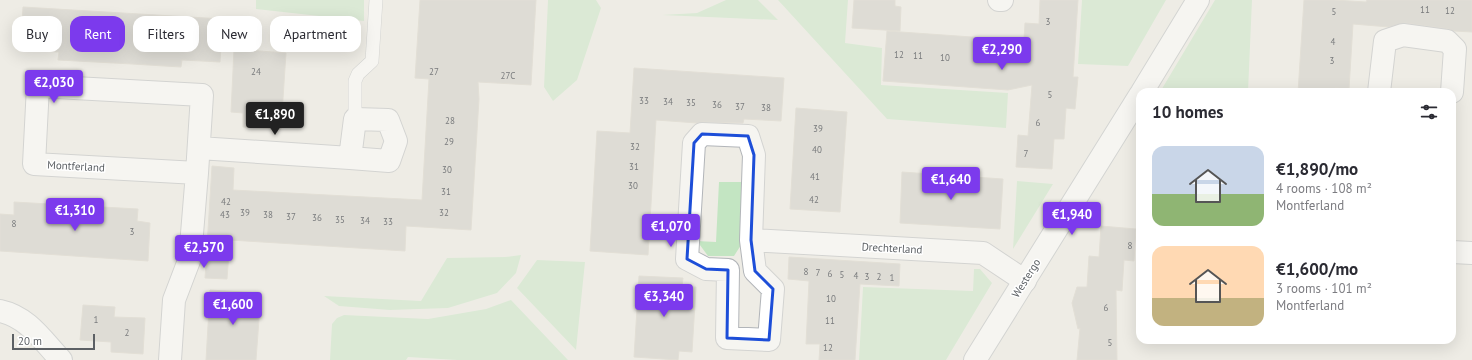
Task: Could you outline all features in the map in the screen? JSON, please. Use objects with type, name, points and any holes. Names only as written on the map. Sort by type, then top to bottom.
[{"type":"street","name":"Westergo","points":[[1147,88],[1198,0]]},
{"type":"street","points":[[1380,88],[1385,41],[1404,36],[1446,41],[1455,49],[1452,88]]},
{"type":"street","name":"Montferland","points":[[170,360],[174,300],[190,258],[197,173],[199,148],[202,95],[38,86],[34,164],[197,173]]},
{"type":"street","name":"Westergo","points":[[975,360],[999,319],[1025,281],[1136,106]]},
{"type":"street","points":[[199,148],[389,161],[396,141],[388,120],[355,119],[350,158]]},
{"type":"street","points":[[728,270],[727,338],[769,340],[773,289],[755,271],[751,240],[754,155],[748,136],[702,134],[694,143],[687,259],[706,269],[755,271]]},
{"type":"street","name":"Drechterland","points":[[751,240],[983,253],[1025,281]]},
{"type":"street","points":[[1456,252],[1472,253]]},
{"type":"street","points":[[0,311],[11,314],[28,323],[61,360]]},
{"type":"lane","points":[[355,119],[355,81],[358,74],[372,61],[376,0]]},
{"type":"highlighted area","points":[[702,134],[748,136],[754,155],[751,240],[755,271],[773,289],[769,340],[727,338],[728,270],[706,269],[687,259],[694,143]]},
{"type":"green space","points":[[256,0],[364,0],[364,21],[361,21],[361,16],[319,16],[256,9]]},
{"type":"green space","points":[[548,0],[596,0],[601,8],[577,80],[553,101],[544,87]]},
{"type":"green space","points":[[726,0],[758,0],[778,20],[662,15],[697,13]]},
{"type":"green space","points":[[778,0],[848,0],[845,43],[882,48],[881,85],[1008,93],[1006,128],[887,119]]},
{"type":"green space","points":[[1082,0],[1166,0],[1128,66],[1078,64]]},
{"type":"green space","points":[[1215,0],[1252,0],[1248,88],[1162,88]]},
{"type":"green space","points":[[1017,181],[1053,184],[1013,249]]},
{"type":"green space","points":[[719,182],[743,182],[741,245],[734,256],[708,256],[697,241],[716,242]]},
{"type":"green space","points":[[521,255],[516,273],[497,293],[448,308],[390,310],[339,306],[324,296],[421,301],[447,258],[505,257]]},
{"type":"green space","points":[[537,260],[585,262],[576,350],[517,288]]},
{"type":"green space","points":[[974,269],[980,269],[992,283],[946,360],[859,360],[863,287],[973,291]]},
{"type":"green space","points":[[511,300],[568,360],[457,360],[408,357],[406,360],[330,360],[332,324],[337,318],[344,315],[428,319],[486,309]]},
{"type":"building","points":[[420,0],[536,0],[531,85],[478,82],[479,99],[471,230],[406,226],[405,251],[230,240],[227,279],[205,278],[212,166],[234,168],[233,190],[422,200],[429,79],[415,78]]},
{"type":"building","points":[[854,0],[895,0],[895,6],[901,7],[900,31],[852,28]]},
{"type":"building","points":[[1040,0],[1078,0],[1073,77],[1078,77],[1075,109],[1066,108],[1064,139],[1054,139],[1052,169],[1016,167],[1018,135],[1028,136],[1032,85],[1008,90],[883,81],[887,31],[986,38],[1024,39],[1025,23],[1039,24]]},
{"type":"building","points":[[1304,0],[1366,2],[1367,0],[1472,0],[1472,32],[1453,31],[1449,29],[1405,23],[1389,27],[1353,24],[1349,88],[1298,88]]},
{"type":"building","points":[[23,7],[173,16],[133,16],[133,52],[199,52],[199,18],[207,18],[207,52],[221,52],[220,62],[182,60],[181,67],[58,60],[59,52],[62,52],[62,16],[22,16]]},
{"type":"building","points":[[262,51],[286,53],[281,129],[243,127],[243,113],[231,112],[234,52]]},
{"type":"building","points":[[634,68],[784,78],[781,121],[744,119],[743,123],[697,123],[656,120],[648,255],[590,251],[597,131],[630,133]]},
{"type":"building","points":[[796,108],[847,112],[840,212],[790,209]]},
{"type":"building","points":[[902,172],[1003,179],[1000,229],[900,223]]},
{"type":"building","points":[[14,202],[138,209],[137,221],[150,223],[148,261],[0,251],[0,214],[14,215]]},
{"type":"building","points":[[1101,226],[1136,229],[1134,261],[1124,260],[1122,291],[1116,290],[1117,360],[1077,360],[1080,328],[1078,329],[1072,303],[1077,287],[1087,287],[1089,256],[1099,257]]},
{"type":"building","points":[[789,257],[900,264],[899,286],[860,284],[855,360],[819,360],[820,344],[806,344],[809,281],[788,279]]},
{"type":"building","points":[[639,276],[683,278],[682,287],[696,287],[692,352],[679,351],[678,360],[634,357]]},
{"type":"building","points":[[210,290],[261,293],[256,360],[206,360]]},
{"type":"building","points":[[83,305],[115,307],[114,317],[145,318],[143,354],[111,352],[111,342],[80,340]]}]
